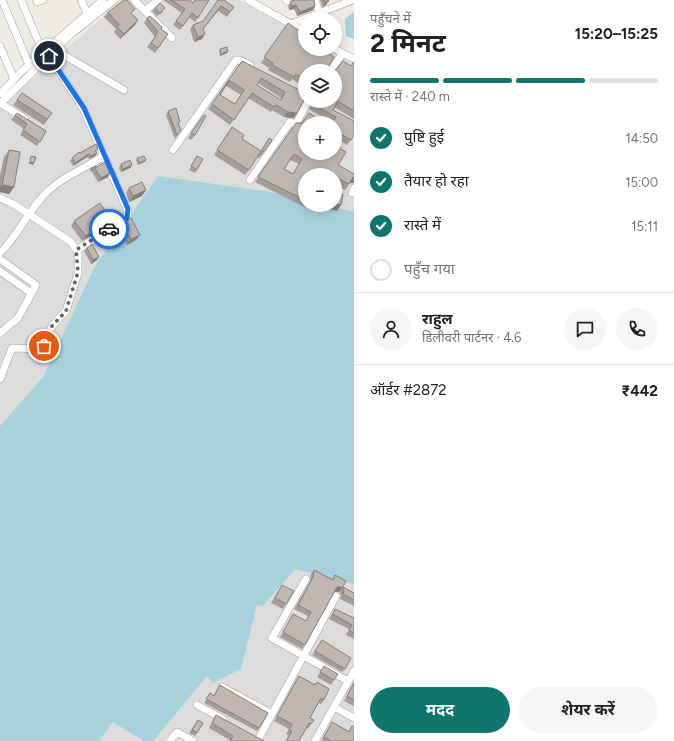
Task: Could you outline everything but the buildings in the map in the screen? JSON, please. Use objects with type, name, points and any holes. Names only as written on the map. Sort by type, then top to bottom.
[{"type":"street","points":[[2,0],[29,65]]},
{"type":"street","points":[[21,0],[46,54],[84,108],[128,209],[128,216],[76,250]]},
{"type":"street","points":[[81,0],[89,17]]},
{"type":"street","points":[[0,94],[29,65],[55,50],[89,17],[103,0]]},
{"type":"street","points":[[28,121],[0,104],[46,54],[89,17],[114,0]]},
{"type":"street","points":[[134,0],[172,38]]},
{"type":"street","points":[[145,11],[158,0]]},
{"type":"street","points":[[248,0],[298,28]]},
{"type":"street","points":[[314,0],[320,12]]},
{"type":"street","points":[[322,12],[337,3],[352,0]]},
{"type":"street","points":[[291,24],[298,21]]},
{"type":"street","points":[[0,46],[14,79]]},
{"type":"street","points":[[55,50],[124,90]]},
{"type":"street","points":[[335,64],[343,53],[354,59]]},
{"type":"street","points":[[172,150],[236,60],[259,70]]},
{"type":"street","points":[[250,180],[290,122],[296,124],[304,108]]},
{"type":"street","points":[[0,253],[12,241],[44,195],[52,188],[104,156]]},
{"type":"street","points":[[0,198],[15,205],[71,242],[76,250],[78,272],[66,311],[52,326],[44,347],[41,349],[13,348],[0,379]]},
{"type":"street","points":[[0,259],[35,283],[36,286],[18,318],[0,333]]},
{"type":"street","points":[[0,271],[31,293]]},
{"type":"street","points":[[0,357],[6,365]]},
{"type":"street","points":[[306,579],[272,638],[348,681]]},
{"type":"street","points":[[252,734],[262,740],[272,714],[333,608],[336,596]]},
{"type":"street","points":[[315,741],[354,671]]},
{"type":"street","points":[[222,687],[272,714]]},
{"type":"street","points":[[197,705],[232,724]]},
{"type":"street","points":[[334,707],[354,718]]},
{"type":"street","points":[[170,741],[177,732],[193,741]]},
{"type":"shaded area","points":[[122,0],[239,0],[298,33],[298,56],[340,56],[354,64],[354,741],[0,741],[0,107]]},
{"type":"water","points":[[354,12],[354,39],[346,36],[345,19]]},
{"type":"water","points":[[158,176],[271,192],[298,198],[298,212],[342,212],[342,209],[354,212],[354,584],[295,569],[263,606],[257,605],[241,669],[213,683],[207,676],[153,741],[144,741],[113,722],[99,741],[0,741],[0,426],[43,377],[95,266]]},
{"type":"way so far","points":[[44,346],[52,326],[58,318],[66,312],[78,272],[78,253],[76,250],[109,229]]},
{"type":"route","points":[[49,56],[84,108],[128,209],[127,218],[109,229]]}]
